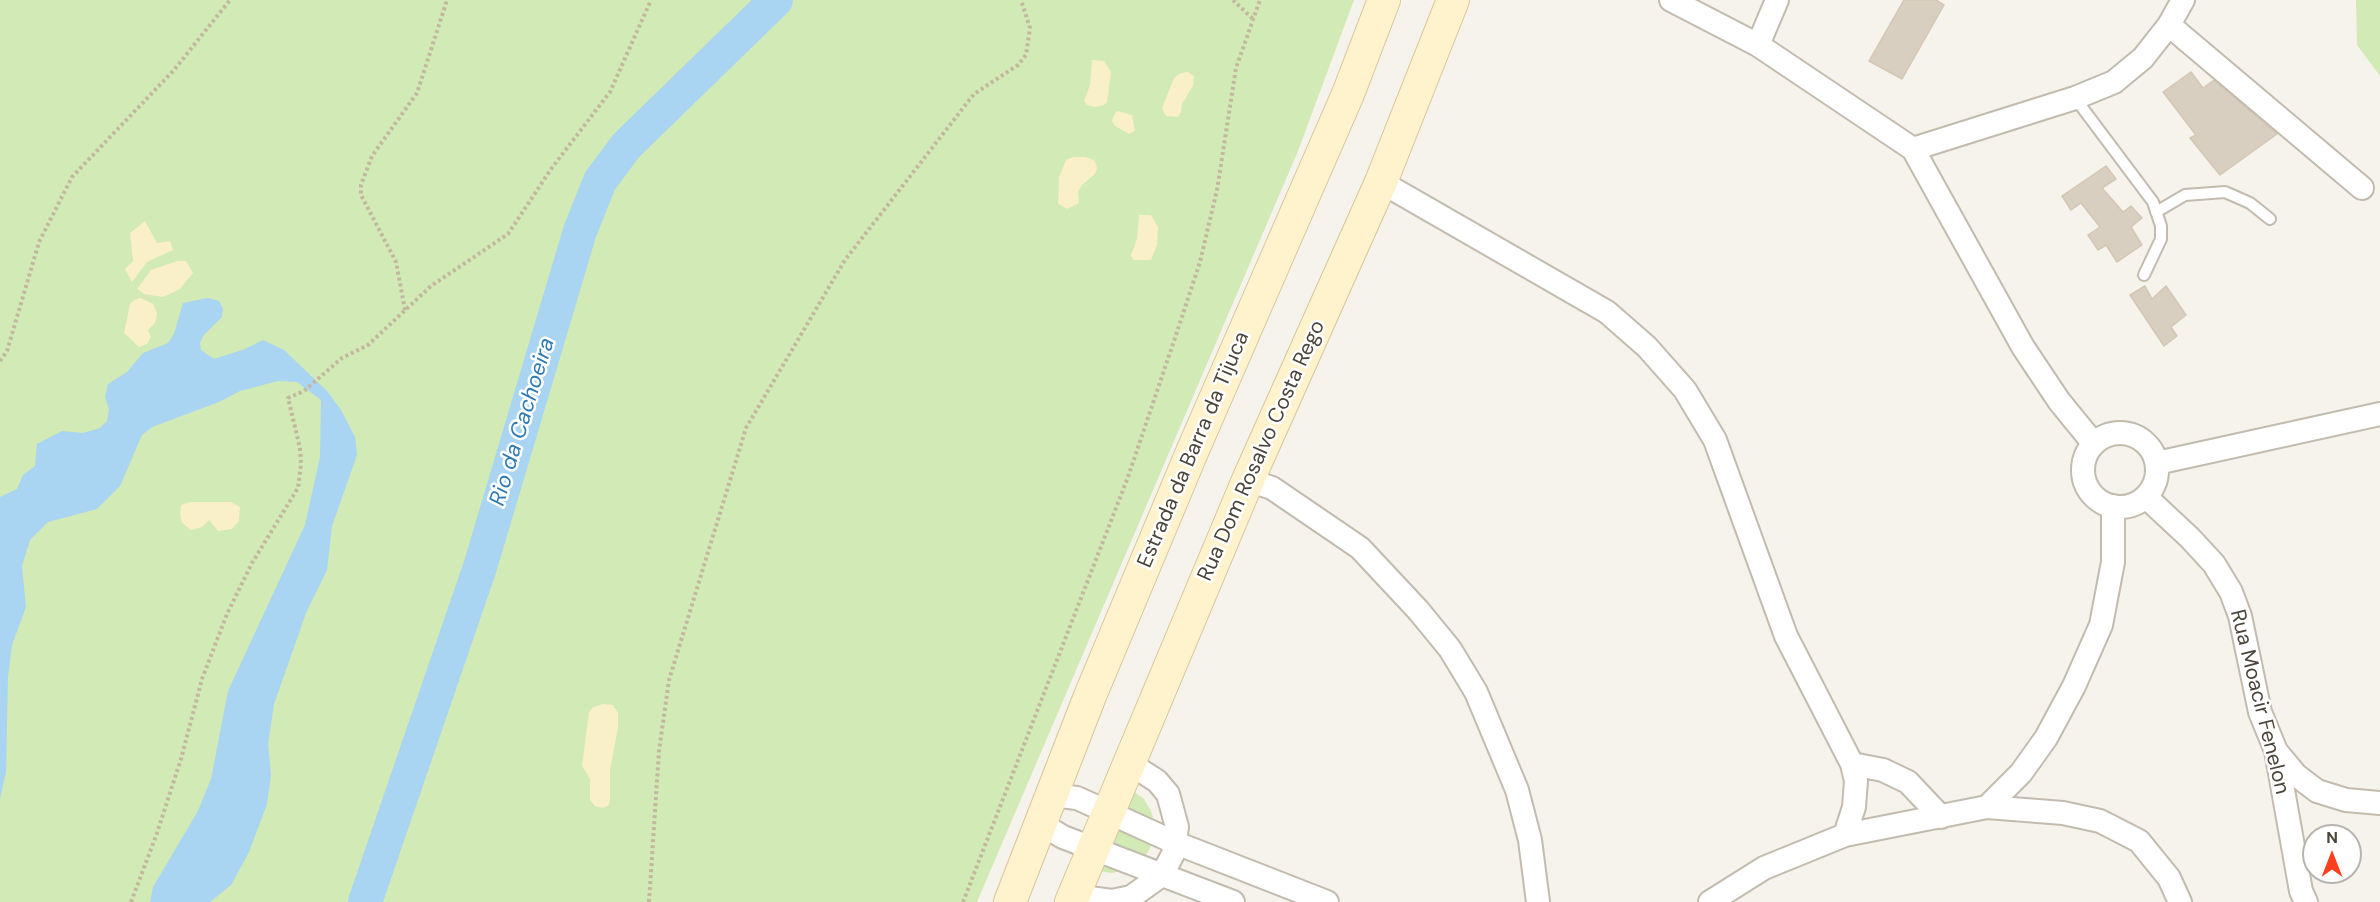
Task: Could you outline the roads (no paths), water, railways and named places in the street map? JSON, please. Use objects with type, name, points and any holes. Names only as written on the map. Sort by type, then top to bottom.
[{"type":"main road","name":"Estrada da Barra da Tijuca","points":[[1010,902],[1090,696],[1192,452],[1348,94],[1384,0]]},
{"type":"main road","name":"Rua Dom Rosalvo Costa Rego","points":[[1073,899],[1248,480],[1382,182],[1453,0]]},
{"type":"street","points":[[1671,0],[1758,45],[1913,149],[2023,347],[2059,401],[2094,444]]},
{"type":"street","points":[[1758,45],[1777,0]]},
{"type":"street","points":[[1913,149],[2075,98],[2114,82],[2143,58],[2169,25],[2183,0]]},
{"type":"street","points":[[2169,25],[2362,188]]},
{"type":"street","points":[[1382,182],[1607,312],[1647,347],[1685,390],[1715,440],[1786,636],[1852,764],[1856,782],[1854,807],[1845,835]]},
{"type":"street","points":[[2157,463],[2380,414]]},
{"type":"street","points":[[2114,433],[2136,436],[2153,452],[2157,463],[2154,487],[2146,497],[2125,507],[2102,502],[2086,486],[2083,464],[2094,444],[2114,433]]},
{"type":"street","points":[[1248,480],[1272,488],[1360,548],[1418,610],[1450,649],[1476,692],[1517,790],[1530,840],[1539,902]]},
{"type":"street","name":"Rua Moacir Fenelon","points":[[2146,497],[2206,555],[2230,592],[2240,616],[2260,712],[2276,751],[2301,891],[2306,902]]},
{"type":"street","points":[[1988,807],[2021,773],[2046,738],[2074,686],[2101,625],[2113,562],[2113,506]]},
{"type":"street","points":[[2276,751],[2296,775],[2317,791],[2346,800],[2380,803]]},
{"type":"street","points":[[1073,899],[1122,899],[1148,887],[1162,875],[1176,843],[1177,826],[1168,794],[1157,781],[1129,762]]},
{"type":"street","points":[[1852,764],[1883,770],[1908,782],[1941,817]]},
{"type":"street","points":[[1233,902],[1057,834],[1047,808],[1077,798],[1108,815],[1327,902]]},
{"type":"street","points":[[1710,902],[1764,868],[1845,835],[1988,807],[2063,813],[2100,821],[2139,841],[2169,878],[2180,902]]},
{"type":"lane","points":[[2075,98],[2153,202],[2162,226],[2161,239],[2144,275]]},
{"type":"lane","points":[[2156,212],[2185,195],[2225,192],[2250,203],[2270,219]]},
{"type":"water","points":[[208,298],[219,301],[223,309],[222,317],[203,336],[200,343],[201,350],[214,359],[245,349],[263,340],[284,350],[327,391],[341,410],[355,437],[357,455],[332,526],[327,570],[306,613],[274,704],[268,744],[271,775],[267,804],[249,852],[231,885],[210,902],[150,902],[153,887],[198,811],[211,779],[228,691],[305,525],[320,457],[321,400],[297,382],[278,381],[240,391],[219,402],[152,427],[142,435],[120,486],[97,509],[48,522],[30,540],[22,566],[26,607],[12,645],[8,677],[6,772],[0,799],[0,497],[17,489],[23,475],[35,466],[37,444],[62,431],[83,433],[100,428],[107,421],[109,409],[105,397],[108,384],[127,372],[143,353],[168,343],[174,334],[183,303]]},
{"type":"waterway","name":"Rio da Cachoeira","points":[[365,902],[480,567],[580,231],[600,181],[626,146],[776,0]]}]
